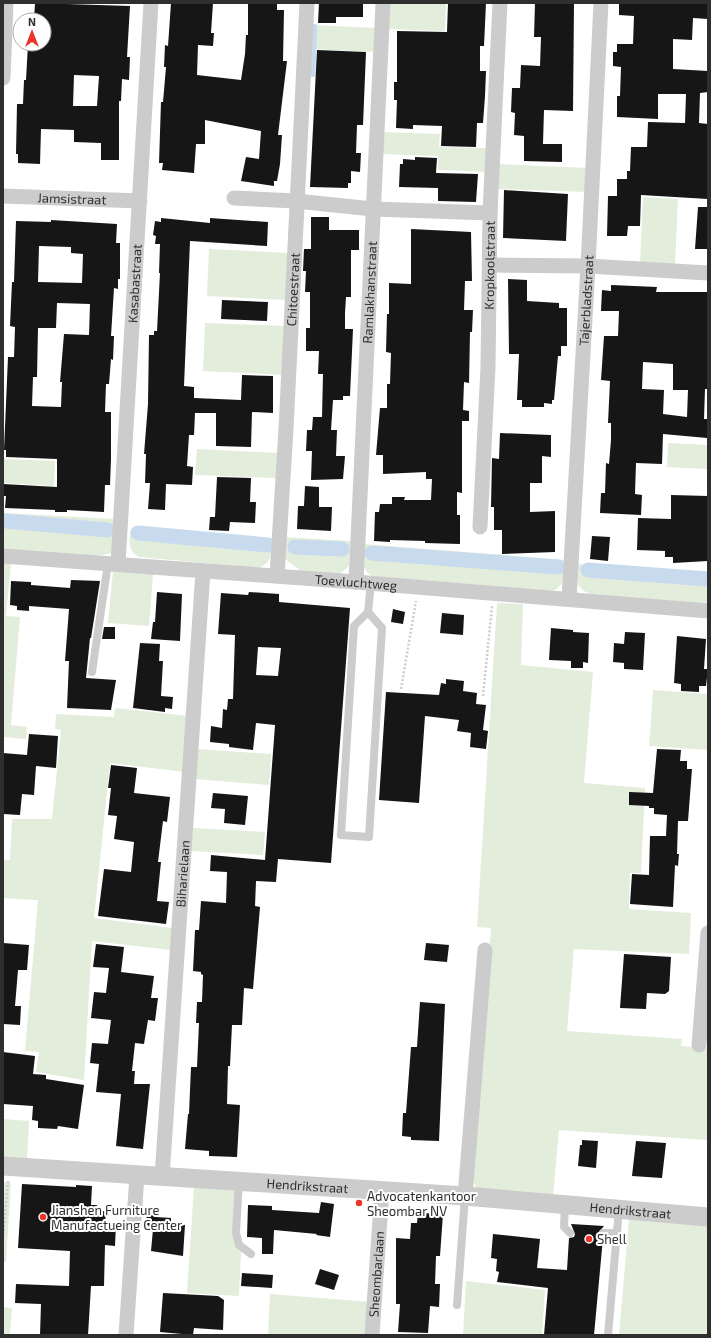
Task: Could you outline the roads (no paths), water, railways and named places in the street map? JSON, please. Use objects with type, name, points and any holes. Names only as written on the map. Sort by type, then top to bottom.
[{"type":"street","points":[[3,78],[6,3]]},
{"type":"street","name":"Kasabastraat","points":[[113,563],[140,201],[151,3]]},
{"type":"street","name":"Chitoestraat","points":[[277,576],[286,429],[296,201],[307,3]]},
{"type":"street","name":"Ramlakhanstraat","points":[[364,582],[373,209],[384,3]]},
{"type":"street","name":"Kropkoolstraat","points":[[480,527],[488,367],[490,213],[500,3]]},
{"type":"street","name":"Tajerbladstraat","points":[[569,599],[601,3]]},
{"type":"street","name":"Jamsistraat","points":[[3,196],[140,201]]},
{"type":"street","points":[[234,198],[296,201],[373,209],[490,213]]},
{"type":"street","points":[[490,265],[588,266],[708,273]]},
{"type":"street","name":"Toevluchtweg","points":[[3,556],[364,582],[708,611]]},
{"type":"street","name":"Biharielaan","points":[[162,1177],[203,571]]},
{"type":"street","points":[[699,1045],[708,933]]},
{"type":"street","points":[[465,1196],[485,950]]},
{"type":"street","name":"Hendrikstraat","points":[[6,1166],[465,1196],[708,1217]]},
{"type":"street","points":[[126,1335],[137,1175]]},
{"type":"street","name":"Sheombarlaan","points":[[372,1335],[382,1190]]},
{"type":"lane","points":[[92,672],[113,563]]},
{"type":"lane","points":[[364,582],[368,612],[382,628],[369,837],[341,835],[354,626],[368,612]]},
{"type":"lane","points":[[239,1181],[236,1233],[239,1245],[251,1254]]},
{"type":"lane","points":[[457,1305],[465,1196]]},
{"type":"lane","points":[[565,1204],[564,1227],[570,1233]]},
{"type":"lane","points":[[608,1335],[619,1209]]},
{"type":"lane","points":[[603,1234],[617,1233]]},
{"type":"waterway","points":[[313,75],[315,26]]},
{"type":"waterway","points":[[6,521],[107,530]]},
{"type":"waterway","points":[[138,533],[268,545]]},
{"type":"waterway","points":[[295,547],[342,549]]},
{"type":"waterway","points":[[372,553],[558,567]]},
{"type":"waterway","points":[[588,570],[708,579]]},
{"type":"place","name":"Advocatenkantoor Sheombar NV","points":[[359,1203]]},
{"type":"place","name":"Jianshen Furniture Manufactueing Center","points":[[43,1217]]},
{"type":"place","name":"Shell","points":[[589,1239]]}]
